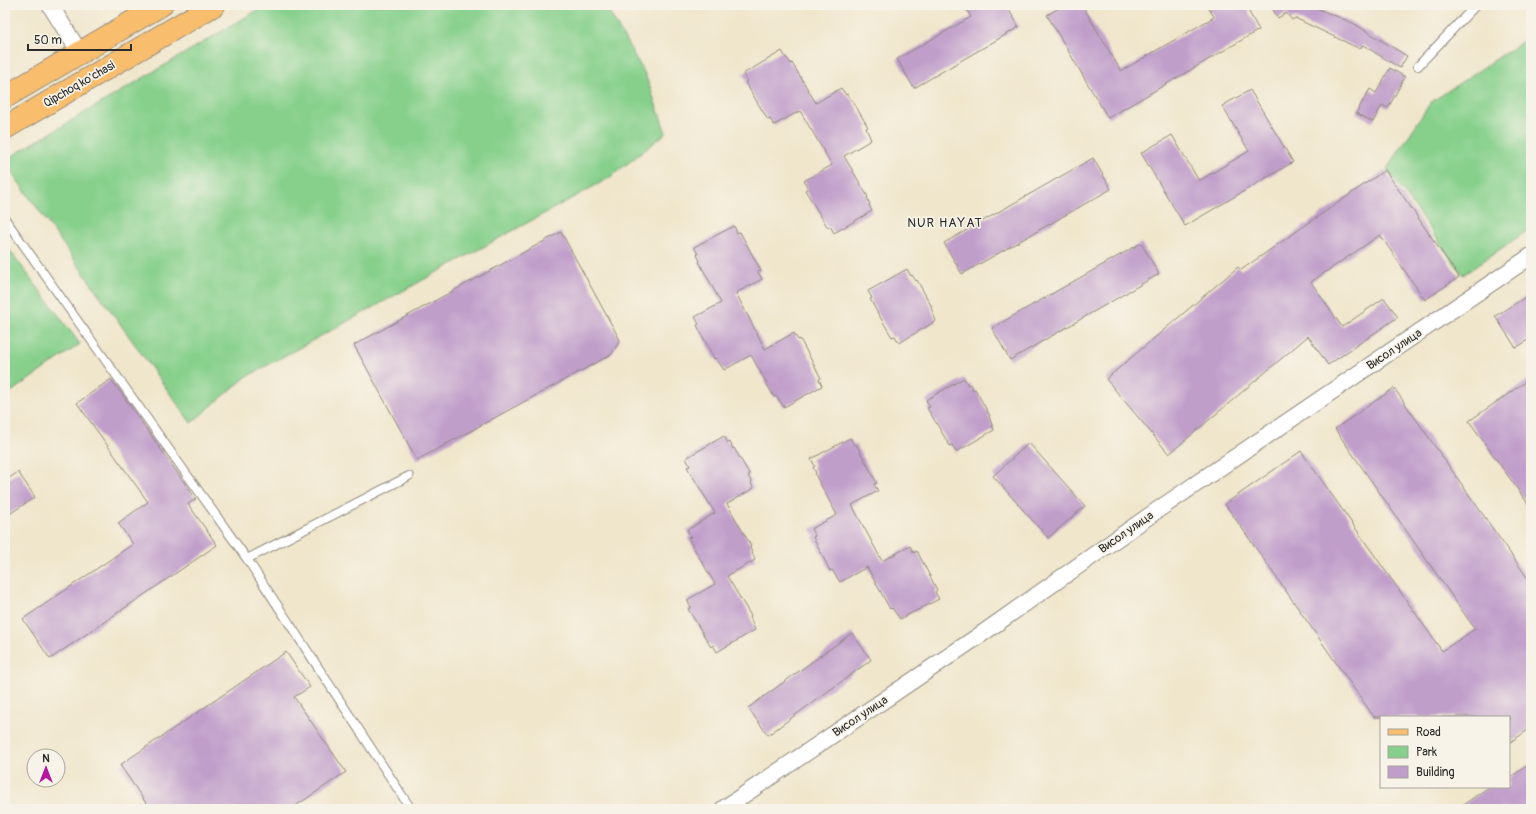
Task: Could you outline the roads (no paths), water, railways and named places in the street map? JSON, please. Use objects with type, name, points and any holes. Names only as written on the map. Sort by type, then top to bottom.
[{"type":"main road","points":[[5,97],[161,5]]},
{"type":"main road","name":"Qipchoq ko'chasi","points":[[5,128],[214,5]]},
{"type":"street","points":[[50,5],[80,53]]},
{"type":"street","name":"Висол улица","points":[[723,809],[983,633],[1166,504],[1531,256]]},
{"type":"lane","points":[[1418,66],[1476,5]]},
{"type":"lane","points":[[5,219],[247,559],[411,809]]},
{"type":"lane","points":[[247,559],[409,476]]},
{"type":"district","name":"NUR HAYAT","points":[[945,222]]}]
